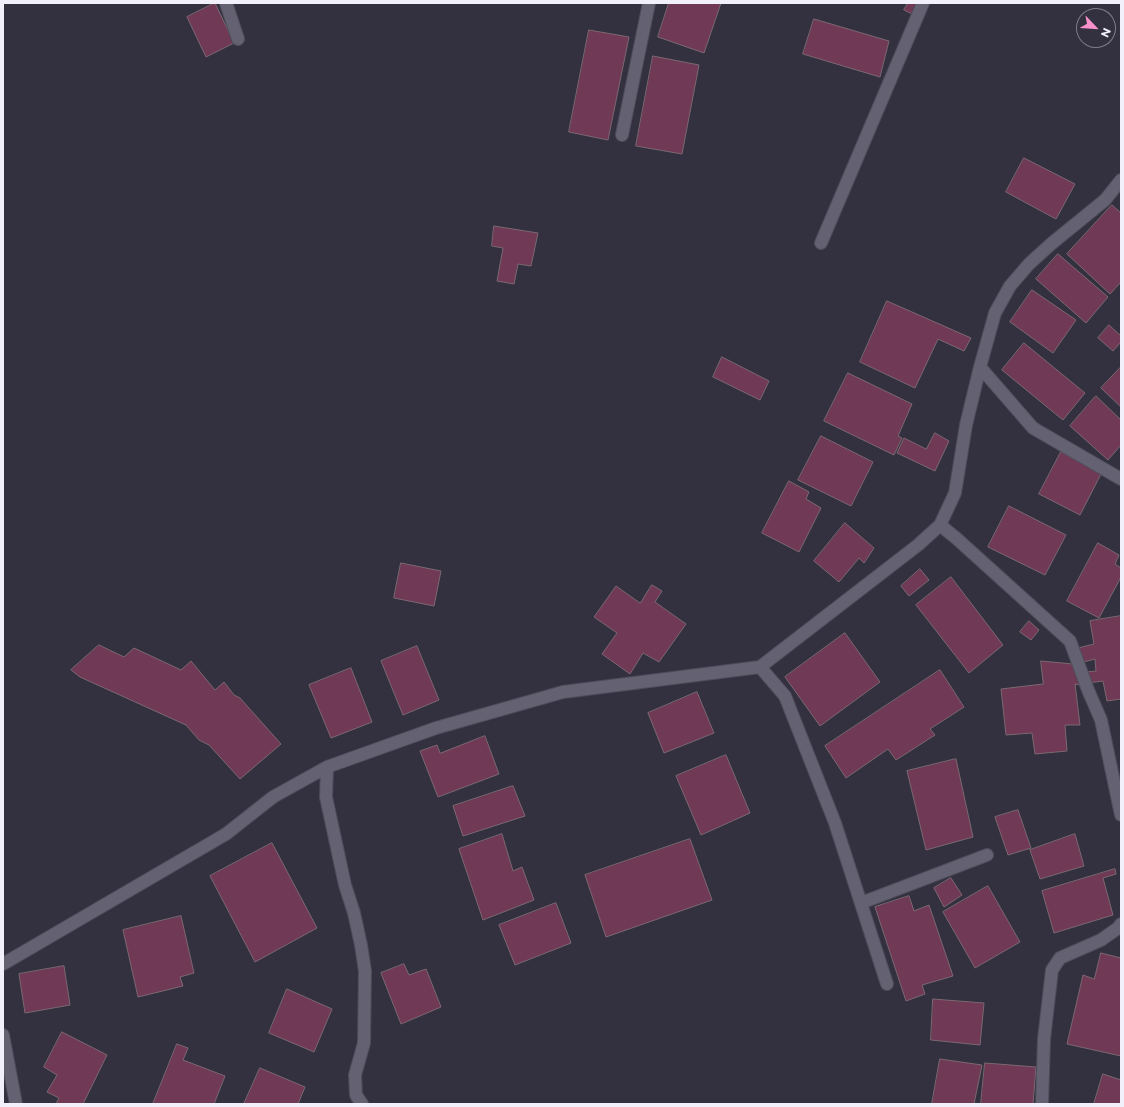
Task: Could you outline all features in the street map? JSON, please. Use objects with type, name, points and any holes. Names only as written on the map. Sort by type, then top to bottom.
[{"type":"street","points":[[226,3],[238,39]]},
{"type":"street","points":[[622,135],[649,3]]},
{"type":"street","points":[[821,243],[923,3]]},
{"type":"street","points":[[3,964],[226,834],[273,797],[327,767],[436,728],[563,692],[760,667],[918,545],[940,525],[955,493],[966,426],[994,313],[1010,286],[1029,264],[1105,200],[1121,180]]},
{"type":"street","points":[[980,367],[1033,428],[1121,479]]},
{"type":"street","points":[[940,525],[1070,641],[1101,720],[1121,815]]},
{"type":"street","points":[[760,667],[785,696],[835,823],[887,984]]},
{"type":"street","points":[[327,767],[326,797],[345,885],[355,919],[365,971],[364,1043],[355,1075],[356,1095],[362,1104]]},
{"type":"street","points":[[861,903],[987,854]]},
{"type":"street","points":[[1042,1104],[1044,1039],[1052,970],[1060,958],[1101,940],[1118,928],[1121,924]]},
{"type":"street","points":[[3,1035],[16,1104]]},
{"type":"building","points":[[215,3],[234,43],[206,57],[187,17]]},
{"type":"building","points":[[669,3],[721,3],[704,53],[658,37]]},
{"type":"building","points":[[908,3],[920,3],[914,15],[904,10]]},
{"type":"building","points":[[814,19],[889,41],[880,77],[803,54]]},
{"type":"building","points":[[589,30],[629,37],[608,140],[569,132]]},
{"type":"building","points":[[653,56],[699,65],[682,154],[636,146]]},
{"type":"building","points":[[1024,158],[1075,184],[1056,219],[1006,192]]},
{"type":"building","points":[[1112,205],[1121,213],[1121,282],[1110,294],[1067,254]]},
{"type":"building","points":[[494,226],[538,233],[531,266],[518,264],[514,284],[497,281],[503,248],[492,246]]},
{"type":"building","points":[[1058,254],[1108,297],[1086,323],[1036,279]]},
{"type":"building","points":[[1032,290],[1076,320],[1053,353],[1010,322]]},
{"type":"building","points":[[887,301],[971,338],[964,351],[938,339],[915,388],[860,362]]},
{"type":"building","points":[[1109,325],[1121,336],[1121,342],[1113,351],[1098,338]]},
{"type":"building","points":[[1024,343],[1085,393],[1063,420],[1002,370]]},
{"type":"building","points":[[722,357],[769,381],[760,400],[713,377]]},
{"type":"building","points":[[1121,367],[1121,407],[1101,388]]},
{"type":"building","points":[[848,373],[912,404],[898,436],[902,438],[894,455],[824,421]]},
{"type":"building","points":[[1096,396],[1121,420],[1121,445],[1108,460],[1070,426]]},
{"type":"building","points":[[935,433],[949,441],[935,471],[897,453],[904,438],[926,449]]},
{"type":"building","points":[[821,436],[873,462],[851,506],[798,480]]},
{"type":"building","points":[[1061,452],[1101,474],[1080,515],[1039,494]]},
{"type":"building","points":[[789,481],[809,492],[806,499],[821,508],[799,552],[762,533]]},
{"type":"building","points":[[1009,506],[1066,535],[1045,575],[988,547]]},
{"type":"building","points":[[845,523],[874,548],[864,563],[859,558],[839,582],[814,561]]},
{"type":"building","points":[[1098,543],[1119,555],[1115,564],[1121,568],[1121,577],[1099,618],[1067,601]]},
{"type":"building","points":[[401,563],[441,571],[434,606],[394,598]]},
{"type":"building","points":[[920,569],[929,580],[909,596],[901,586]]},
{"type":"building","points":[[951,577],[1003,645],[969,673],[916,605]]},
{"type":"building","points":[[652,585],[662,591],[655,602],[686,624],[659,662],[643,653],[630,674],[602,654],[617,633],[594,617],[616,586],[640,603]]},
{"type":"building","points":[[1121,616],[1121,699],[1107,701],[1103,681],[1088,683],[1086,672],[1096,671],[1095,659],[1080,663],[1078,648],[1094,644],[1090,621]]},
{"type":"building","points":[[1029,621],[1039,630],[1031,640],[1020,632]]},
{"type":"building","points":[[845,633],[880,682],[820,726],[785,677]]},
{"type":"building","points":[[99,645],[124,657],[134,648],[181,670],[191,661],[215,690],[224,682],[234,695],[240,698],[281,744],[240,779],[209,745],[199,740],[186,725],[80,677],[71,670]]},
{"type":"building","points":[[417,646],[439,700],[403,715],[381,661]]},
{"type":"building","points":[[1041,661],[1073,664],[1080,685],[1075,684],[1080,725],[1065,725],[1067,751],[1035,754],[1032,733],[1006,735],[1001,689],[1043,684]]},
{"type":"building","points":[[351,668],[372,722],[331,738],[309,685]]},
{"type":"building","points":[[940,670],[964,707],[930,729],[935,735],[896,760],[888,749],[846,778],[825,746]]},
{"type":"building","points":[[697,692],[714,733],[664,753],[648,713]]},
{"type":"building","points":[[485,736],[499,774],[438,797],[420,751],[437,745],[440,753]]},
{"type":"building","points":[[726,755],[750,813],[701,835],[676,776]]},
{"type":"building","points":[[956,759],[973,837],[926,850],[907,771]]},
{"type":"building","points":[[513,786],[525,816],[463,836],[453,806]]},
{"type":"building","points":[[1018,810],[1031,848],[1008,855],[995,817]]},
{"type":"building","points":[[502,834],[513,871],[522,867],[534,900],[483,920],[459,849]]},
{"type":"building","points":[[1075,834],[1084,866],[1040,879],[1030,850]]},
{"type":"building","points":[[690,839],[712,900],[606,937],[585,875]]},
{"type":"building","points":[[272,843],[317,928],[255,962],[210,876]]},
{"type":"building","points":[[1115,869],[1116,874],[1103,878],[1113,915],[1054,933],[1042,891]]},
{"type":"building","points":[[951,878],[962,895],[944,907],[934,888]]},
{"type":"building","points":[[988,886],[1020,942],[975,968],[943,912]]},
{"type":"building","points":[[909,896],[914,911],[929,905],[953,976],[922,985],[925,994],[906,1001],[875,907]]},
{"type":"building","points":[[556,903],[571,943],[515,965],[499,925]]},
{"type":"building","points":[[181,916],[194,973],[180,977],[183,986],[138,997],[123,930]]},
{"type":"building","points":[[1101,953],[1121,958],[1121,1056],[1067,1044],[1083,975],[1094,979]]},
{"type":"building","points":[[404,964],[409,975],[426,969],[441,1007],[401,1024],[381,973]]},
{"type":"building","points":[[64,966],[70,1005],[25,1013],[19,974]]},
{"type":"building","points":[[287,989],[332,1009],[314,1052],[269,1033]]},
{"type":"building","points":[[933,999],[984,1003],[980,1045],[931,1040]]},
{"type":"building","points":[[62,1032],[107,1055],[83,1104],[56,1104],[59,1098],[47,1092],[57,1075],[44,1067]]},
{"type":"building","points":[[177,1044],[188,1048],[183,1060],[225,1076],[214,1104],[153,1104]]},
{"type":"building","points":[[940,1059],[982,1065],[974,1104],[932,1104]]},
{"type":"building","points":[[985,1063],[1036,1067],[1033,1104],[981,1104]]},
{"type":"building","points":[[260,1068],[305,1087],[298,1104],[244,1104]]},
{"type":"building","points":[[1103,1074],[1121,1080],[1121,1104],[1094,1104]]}]
